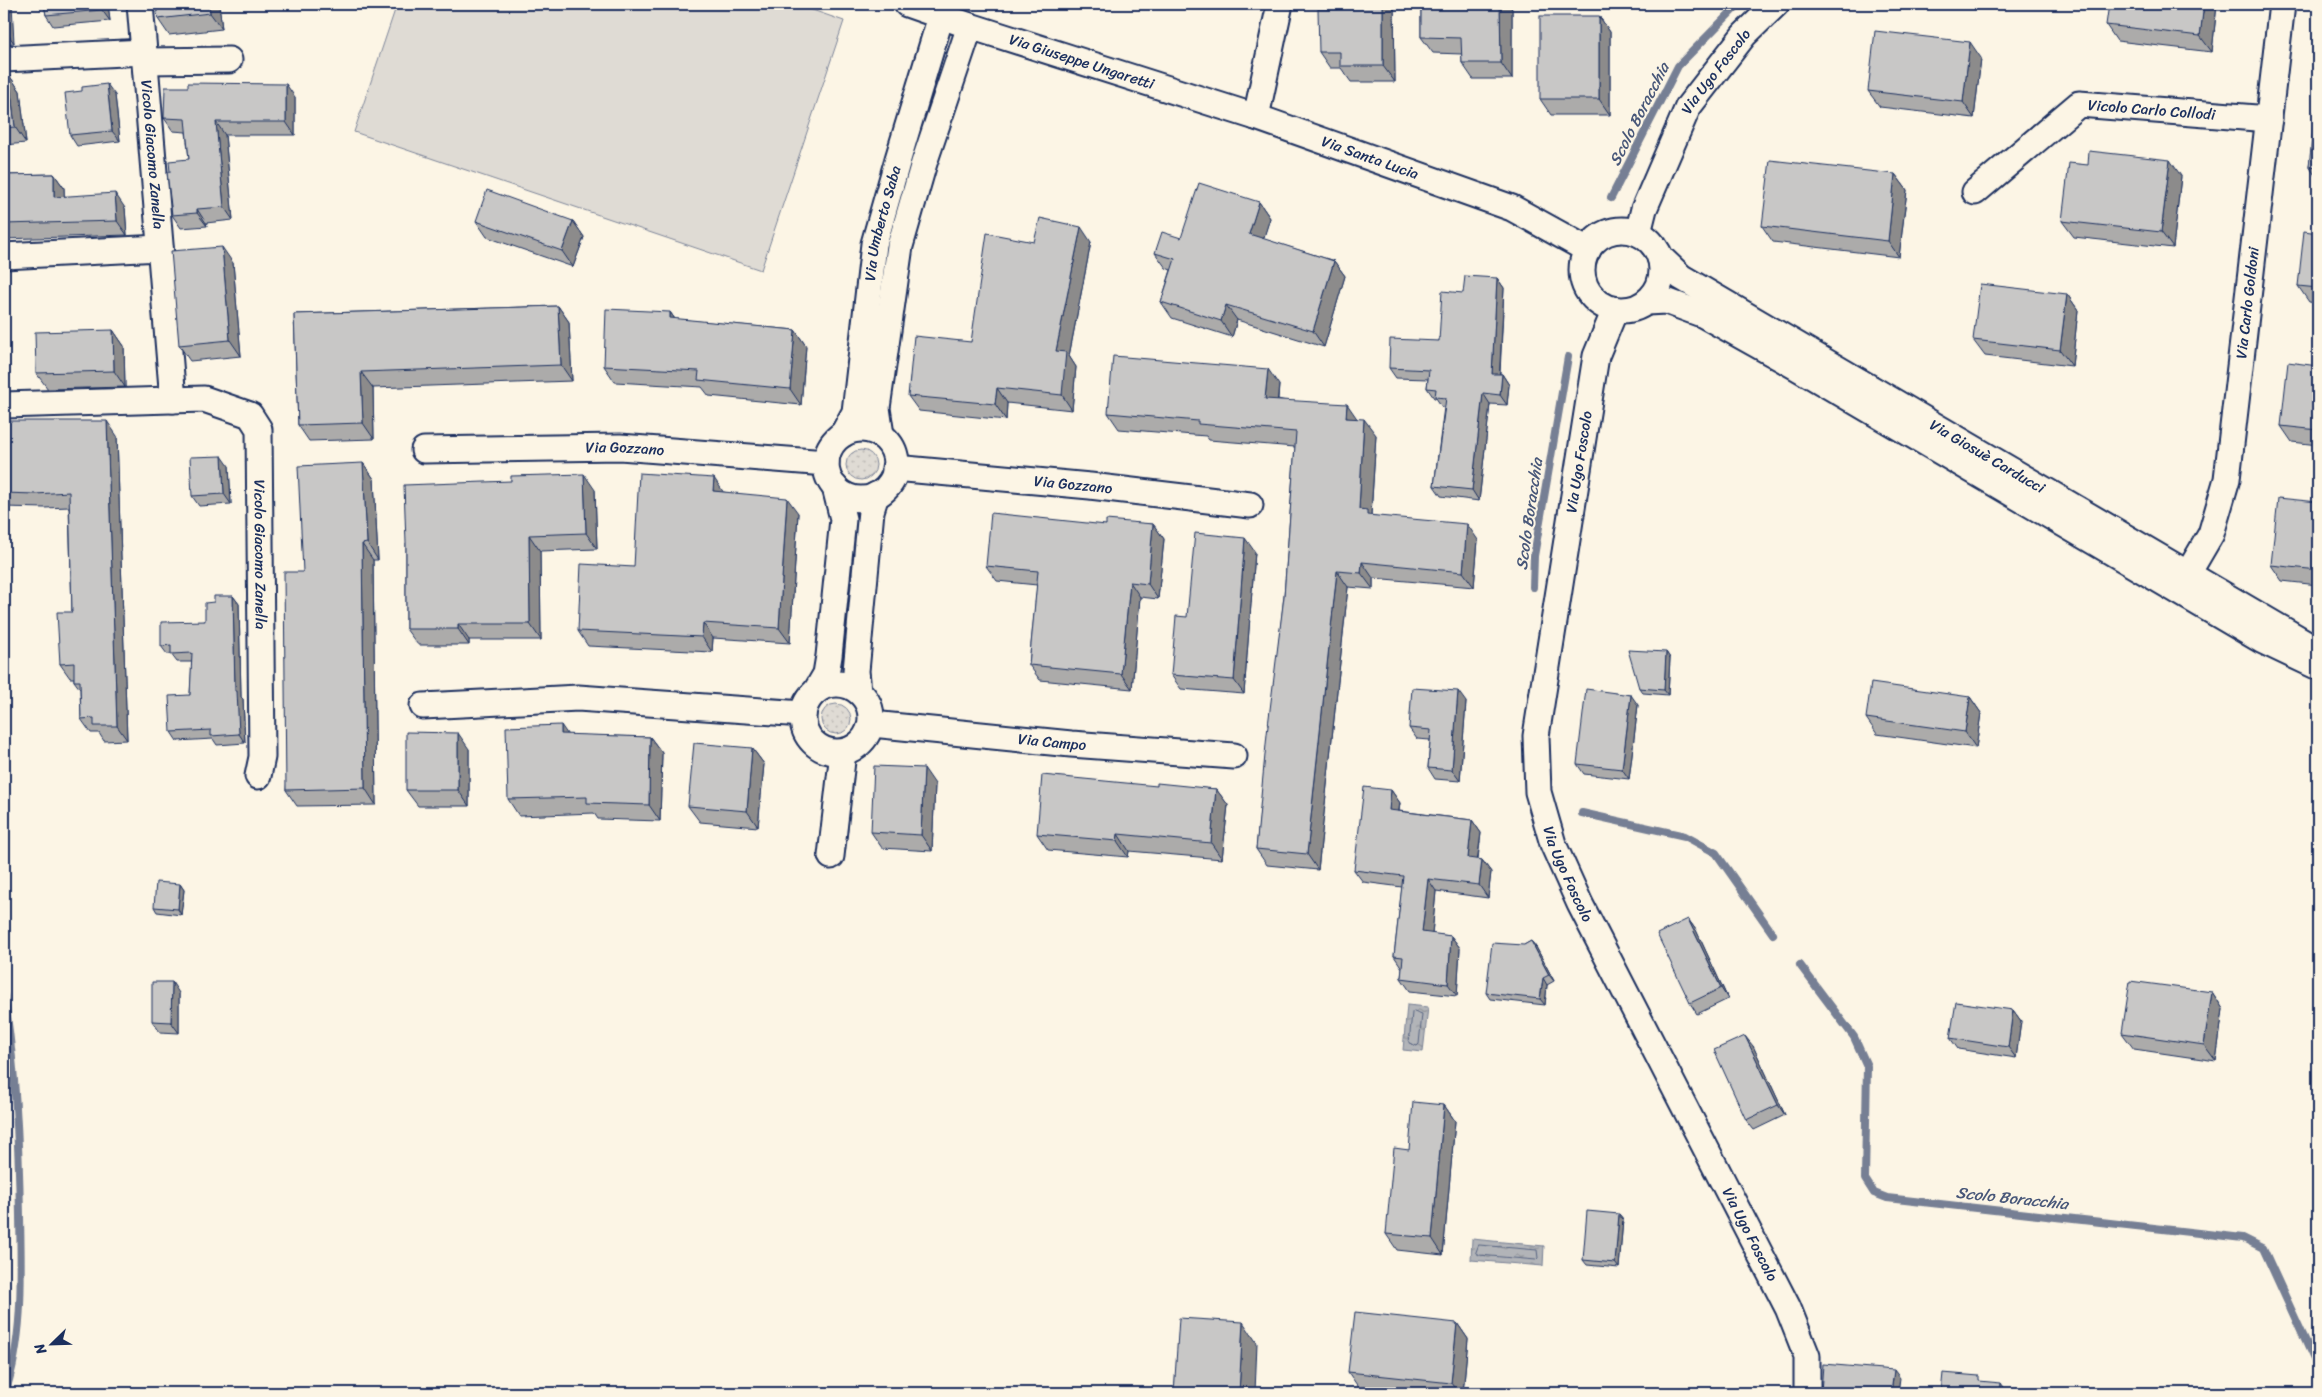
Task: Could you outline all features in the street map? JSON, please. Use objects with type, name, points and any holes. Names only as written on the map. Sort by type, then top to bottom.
[{"type":"street","name":"Vicolo Giacomo Zanella","points":[[140,4],[173,400]]},
{"type":"street","name":"Via Giuseppe Ungaretti","points":[[907,4],[970,26],[1256,117]]},
{"type":"street","points":[[1256,117],[1280,4]]},
{"type":"street","name":"Via Ugo Foscolo","points":[[1638,233],[1644,209],[1688,107],[1744,34],[1776,4]]},
{"type":"street","name":"Via Carlo Goldoni","points":[[2183,582],[2210,534],[2227,478],[2282,4]]},
{"type":"street","name":"Via Umberto Saba","points":[[843,434],[855,412],[874,244],[941,16]]},
{"type":"street","name":"Via Umberto Saba","points":[[881,435],[877,408],[900,246],[924,163],[970,26]]},
{"type":"street","name":"Vicolo Giacomo Zanella","points":[[4,59],[144,56],[229,60]]},
{"type":"street","name":"Vicolo Carlo Collodi","points":[[1975,192],[2078,104],[2269,119]]},
{"type":"street","name":"Via Santa Lucia","points":[[1256,117],[1512,208],[1588,250]]},
{"type":"street","points":[[1615,231],[1638,233],[1647,239],[1660,256],[1663,269],[1661,281],[1656,293],[1648,302],[1637,308],[1615,310],[1598,302],[1586,287],[1582,274],[1583,262],[1588,250],[1595,241],[1615,231]]},
{"type":"street","name":"Vicolo Giacomo Zanella","points":[[4,256],[160,248]]},
{"type":"street","name":"Via Giosuè Carducci","points":[[1660,256],[1681,277],[2183,582],[2264,641],[2318,668]]},
{"type":"street","name":"Via Giosuè Carducci","points":[[1648,302],[1666,302],[1704,315],[2183,582],[2318,650]]},
{"type":"street","name":"Via Ugo Foscolo","points":[[1615,310],[1596,356],[1536,736],[1538,792],[1553,844],[1580,904],[1788,1308],[1807,1356],[1807,1393]]},
{"type":"street","name":"Vicolo Giacomo Zanella","points":[[4,405],[204,399],[250,415],[259,429],[262,758],[258,776]]},
{"type":"street","points":[[862,429],[881,435],[893,450],[895,468],[892,479],[886,488],[876,495],[859,499],[850,497],[835,487],[830,480],[826,463],[828,451],[834,441],[843,434],[862,429]]},
{"type":"street","name":"Via Gozzano","points":[[424,450],[620,447],[826,463]]},
{"type":"street","name":"Via Gozzano","points":[[895,468],[1090,486],[1250,506]]},
{"type":"street","points":[[816,690],[826,685],[837,684],[848,686],[858,691],[870,706],[872,724],[867,736],[860,744],[843,752],[827,752],[816,746],[808,738],[802,714],[805,706],[826,674],[829,656],[843,518],[835,487]]},
{"type":"street","points":[[858,691],[856,671],[872,511],[876,495]]},
{"type":"street","points":[[423,706],[578,698],[802,714]]},
{"type":"street","name":"Via Campo","points":[[872,724],[1071,744],[1234,756]]},
{"type":"street","points":[[831,856],[843,752]]},
{"type":"shaded area","points":[[397,4],[795,4],[844,21],[761,270],[354,132]]},
{"type":"shaded area","points":[[861,450],[871,455],[876,465],[871,475],[861,480],[851,475],[846,465],[851,455]]},
{"type":"shaded area","points":[[836,704],[847,708],[851,719],[847,730],[836,734],[825,730],[821,719],[825,708]]},
{"type":"water","points":[[1407,1005],[1428,1007],[1423,1052],[1403,1050]]},
{"type":"water","points":[[1472,1239],[1544,1246],[1543,1266],[1471,1260]]},
{"type":"building","points":[[44,4],[102,4],[102,10],[46,15]]},
{"type":"building","points":[[156,4],[209,4],[210,13],[158,19]]},
{"type":"building","points":[[1340,4],[1383,4],[1383,66],[1340,66],[1340,52],[1319,52],[1318,9],[1340,9]]},
{"type":"building","points":[[1421,4],[1500,4],[1501,63],[1462,63],[1461,38],[1421,37]]},
{"type":"building","points":[[2109,4],[2204,4],[2200,36],[2106,25]]},
{"type":"building","points":[[1540,16],[1599,16],[1599,99],[1540,99]]},
{"type":"building","points":[[1875,31],[1970,42],[1963,102],[1868,91]]},
{"type":"building","points":[[9,75],[15,127],[4,128],[4,76]]},
{"type":"building","points":[[188,83],[286,84],[286,122],[216,122],[224,207],[197,209],[197,213],[172,215],[167,172],[170,172],[169,161],[189,159],[185,119],[164,118],[165,87],[188,87]]},
{"type":"building","points":[[107,84],[112,131],[70,135],[65,93],[82,91],[82,87]]},
{"type":"building","points":[[2315,111],[2318,111],[2318,167],[2309,166]]},
{"type":"building","points":[[2089,151],[2170,160],[2161,232],[2062,221],[2069,163],[2088,165]]},
{"type":"building","points":[[1770,160],[1895,174],[1888,241],[1762,226]]},
{"type":"building","points":[[54,174],[54,197],[115,193],[117,221],[4,224],[4,175]]},
{"type":"building","points":[[1199,183],[1259,202],[1249,234],[1334,261],[1313,331],[1226,305],[1221,321],[1161,302],[1175,259],[1155,253],[1162,232],[1181,238]]},
{"type":"building","points":[[487,190],[573,221],[562,251],[476,221]]},
{"type":"building","points":[[1040,218],[1081,227],[1056,351],[1066,352],[1062,395],[997,388],[995,404],[908,396],[914,336],[971,342],[987,233],[1034,242]]},
{"type":"building","points":[[2304,231],[2318,233],[2318,288],[2298,286]]},
{"type":"building","points":[[222,247],[230,340],[179,345],[171,251]]},
{"type":"building","points":[[1465,276],[1497,278],[1492,374],[1502,374],[1500,395],[1483,393],[1472,490],[1434,486],[1446,398],[1435,397],[1436,389],[1427,388],[1429,370],[1389,368],[1390,339],[1439,341],[1442,291],[1463,293]]},
{"type":"building","points":[[1980,284],[2067,294],[2060,350],[1973,340]]},
{"type":"building","points":[[558,306],[561,365],[361,372],[363,423],[298,425],[294,314]]},
{"type":"building","points":[[606,309],[670,312],[670,318],[795,330],[790,389],[698,380],[699,371],[604,366]]},
{"type":"building","points":[[113,330],[114,371],[36,373],[35,332]]},
{"type":"building","points":[[1113,356],[1268,369],[1265,399],[1347,404],[1346,418],[1364,419],[1359,509],[1367,510],[1367,515],[1467,524],[1463,572],[1362,562],[1361,573],[1337,571],[1307,854],[1256,849],[1267,734],[1284,596],[1296,432],[1198,424],[1198,421],[1108,413]]},
{"type":"building","points":[[2288,362],[2318,366],[2318,430],[2281,426]]},
{"type":"building","points":[[4,421],[107,421],[117,726],[94,726],[94,718],[81,719],[80,681],[74,681],[74,663],[60,664],[57,612],[72,612],[69,492],[4,493]]},
{"type":"building","points":[[222,456],[224,494],[192,496],[190,457]]},
{"type":"building","points":[[363,463],[367,543],[362,544],[365,788],[286,790],[284,572],[303,572],[298,466]]},
{"type":"building","points":[[639,473],[714,478],[713,491],[787,498],[779,628],[703,623],[702,637],[578,631],[581,564],[634,567]]},
{"type":"building","points":[[584,474],[586,533],[529,535],[530,624],[458,624],[458,629],[406,629],[404,485],[511,481],[511,476]]},
{"type":"building","points":[[2278,498],[2318,502],[2318,570],[2271,565]]},
{"type":"building","points":[[991,513],[1106,525],[1106,520],[1153,524],[1148,584],[1130,582],[1121,674],[1029,665],[1038,571],[986,566]]},
{"type":"building","points":[[1195,533],[1245,538],[1234,680],[1171,675],[1176,616],[1187,617]]},
{"type":"building","points":[[214,596],[233,596],[235,691],[237,691],[239,734],[211,736],[211,730],[171,732],[169,696],[190,695],[192,653],[171,654],[171,645],[161,646],[161,622],[205,621],[205,603],[214,602]]},
{"type":"building","points":[[1628,650],[1666,652],[1664,690],[1639,688]]},
{"type":"building","points":[[1871,683],[1970,697],[1965,732],[1866,718]]},
{"type":"building","points":[[1412,688],[1458,691],[1452,770],[1428,768],[1431,730],[1409,728]]},
{"type":"building","points":[[1586,689],[1631,695],[1622,769],[1577,764]]},
{"type":"building","points":[[561,725],[561,734],[650,737],[649,805],[587,803],[587,797],[508,799],[506,727]]},
{"type":"building","points":[[406,732],[458,733],[458,790],[406,790]]},
{"type":"building","points":[[694,743],[752,748],[747,811],[688,806]]},
{"type":"building","points":[[874,766],[924,768],[921,835],[871,832]]},
{"type":"building","points":[[1042,775],[1157,786],[1157,783],[1216,789],[1211,843],[1118,834],[1117,841],[1037,834]]},
{"type":"building","points":[[1364,787],[1391,790],[1389,810],[1472,820],[1468,858],[1482,860],[1479,885],[1428,879],[1422,932],[1451,936],[1448,984],[1401,978],[1403,957],[1394,956],[1403,876],[1354,870]]},
{"type":"building","points":[[156,882],[180,884],[178,909],[154,907]]},
{"type":"building","points":[[1688,919],[1721,988],[1690,1003],[1657,934]]},
{"type":"building","points":[[1531,941],[1549,975],[1543,978],[1540,999],[1486,993],[1492,943],[1524,945]]},
{"type":"building","points":[[2130,981],[2212,992],[2204,1045],[2122,1033]]},
{"type":"building","points":[[152,982],[172,982],[171,1022],[152,1021]]},
{"type":"building","points":[[1956,1002],[2013,1010],[2008,1047],[1950,1038]]},
{"type":"building","points":[[1745,1036],[1778,1105],[1746,1120],[1714,1050]]},
{"type":"building","points":[[1413,1102],[1444,1105],[1432,1238],[1386,1234],[1394,1148],[1409,1150]]},
{"type":"building","points":[[1587,1211],[1619,1214],[1615,1263],[1583,1260]]},
{"type":"building","points":[[1355,1312],[1457,1323],[1451,1383],[1348,1372]]},
{"type":"building","points":[[1179,1318],[1243,1322],[1239,1393],[1174,1393]]},
{"type":"building","points":[[1823,1364],[1894,1370],[1891,1393],[1821,1393]]},
{"type":"building","points":[[1943,1373],[1979,1376],[1979,1381],[2001,1383],[2000,1393],[1941,1393]]},
{"type":"waterway","name":"Scolo Boracchia","points":[[1611,198],[1678,66],[1739,4]]},
{"type":"waterway","name":"Scolo Boracchia","points":[[1533,587],[1534,556],[1568,357]]},
{"type":"waterway","name":"Scolo Boracchia","points":[[1582,813],[1685,836],[1716,853],[1773,934]]},
{"type":"waterway","name":"Scolo Boracchia","points":[[1800,965],[1854,1037],[1867,1066],[1865,1179],[1874,1193],[1887,1198],[2243,1238],[2263,1248],[2318,1368]]},
{"type":"waterway","points":[[4,996],[16,1106],[21,1260],[20,1306],[16,1350],[5,1393]]}]
